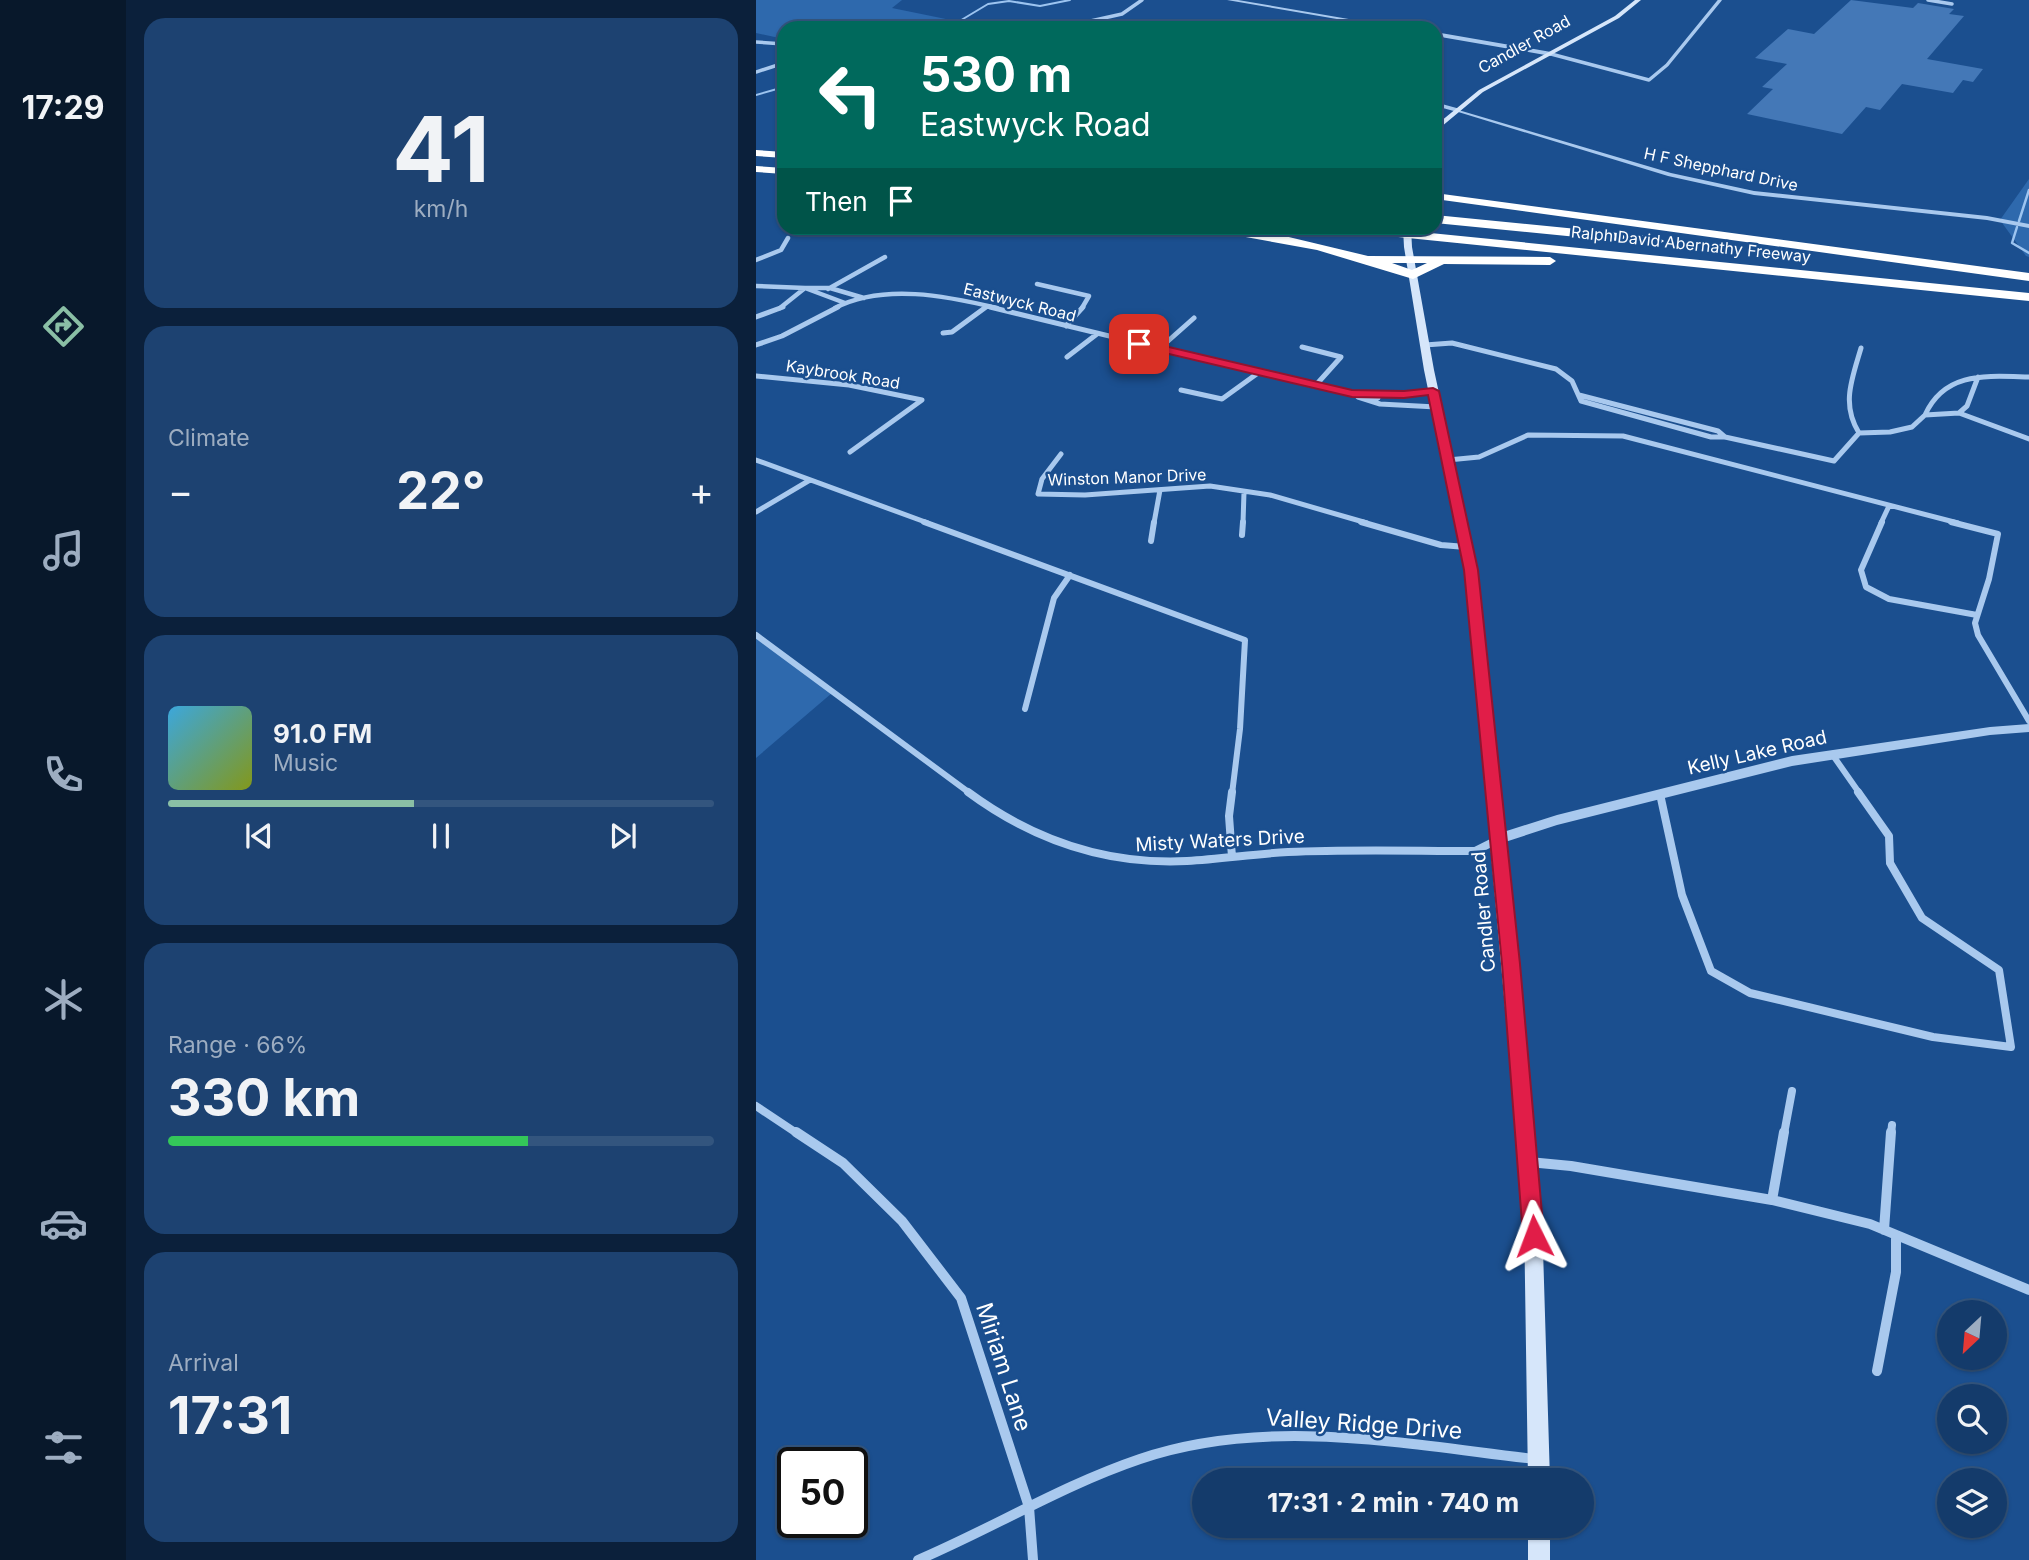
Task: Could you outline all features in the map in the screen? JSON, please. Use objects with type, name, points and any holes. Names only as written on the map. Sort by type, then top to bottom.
[{"type":"highway","points":[[756,153],[777,154]]},
{"type":"highway","points":[[756,169],[777,171]]},
{"type":"highway","points":[[1442,197],[2029,278]]},
{"type":"highway","name":"Ralph David Abernathy Freeway","points":[[1442,220],[2029,278]]},
{"type":"highway","points":[[1271,235],[1370,259],[1413,275],[1434,264],[1455,259]]},
{"type":"highway","name":"Ralph David Abernathy Freeway","points":[[1418,235],[2029,297]]},
{"type":"highway","points":[[1370,259],[1409,253],[1455,259],[1605,265],[2029,304]]},
{"type":"main road","name":"Candler Road","points":[[1442,124],[1487,87],[1617,17],[1638,0]]},
{"type":"main road","name":"Candler Road","points":[[1408,235],[1424,345],[1466,547],[1499,839],[1533,1216],[1538,1468]]},
{"type":"main road","points":[[1539,1538],[1539,1560]]},
{"type":"street","points":[[1092,21],[1122,14],[1142,0]]},
{"type":"street","points":[[1229,0],[1356,21]]},
{"type":"street","points":[[1442,35],[1551,54],[1643,76],[1649,80],[1667,65],[1720,0]]},
{"type":"street","points":[[1928,0],[1952,4]]},
{"type":"street","points":[[1101,19],[1105,21]]},
{"type":"street","points":[[756,42],[777,43]]},
{"type":"street","points":[[756,49],[771,43]]},
{"type":"street","points":[[756,72],[777,65]]},
{"type":"street","points":[[1442,107],[1457,110]]},
{"type":"street","name":"H F Shepphard Drive","points":[[1457,110],[1670,175],[1754,193],[1987,218],[2029,226]]},
{"type":"street","points":[[756,260],[782,250],[788,238]]},
{"type":"street","points":[[821,293],[885,257]]},
{"type":"street","points":[[1037,284],[1089,296],[1079,314],[1066,326]]},
{"type":"street","points":[[756,286],[830,288],[865,298]]},
{"type":"street","points":[[806,288],[845,303]]},
{"type":"street","points":[[756,317],[781,308],[806,288]]},
{"type":"street","name":"Eastwyck Road","points":[[756,345],[782,336],[845,303],[865,298],[899,293],[951,297],[1379,401],[1436,407]]},
{"type":"street","points":[[943,333],[952,332],[987,306]]},
{"type":"street","points":[[1159,349],[1194,318]]},
{"type":"street","points":[[1067,357],[1097,334]]},
{"type":"street","points":[[1424,345],[1452,344],[1556,369],[1566,374],[1581,401],[1605,410],[1711,437],[1726,437],[1834,461],[1859,433],[1891,432],[1912,427],[1925,415],[1935,394],[1959,381],[1978,377],[2029,377]]},
{"type":"street","points":[[1302,347],[1341,357],[1315,386]]},
{"type":"street","points":[[1859,433],[1851,422],[1846,406],[1861,348]]},
{"type":"street","points":[[1181,390],[1222,399],[1258,373]]},
{"type":"street","name":"Kaybrook Road","points":[[756,376],[849,385],[922,400],[850,452]]},
{"type":"street","points":[[1959,413],[1967,406],[1978,377]]},
{"type":"street","name":"Eastwyck Road","points":[[1352,394],[1433,391]]},
{"type":"street","name":"Eastwyck Road","points":[[1379,401],[1385,394]]},
{"type":"street","points":[[1925,415],[1959,413],[2029,439]]},
{"type":"street","points":[[1448,460],[1479,457],[1528,435],[1623,436],[1998,534],[1989,579],[1975,623],[1978,635],[2029,721]]},
{"type":"street","name":"Winston Manor Drive","points":[[1062,454],[1042,479],[1038,494],[1085,495],[1210,486],[1270,495],[1441,544],[1466,547]]},
{"type":"street","points":[[756,460],[1245,640],[1240,729],[1229,816],[1232,857]]},
{"type":"street","points":[[756,512],[810,480]]},
{"type":"street","points":[[1151,541],[1160,490]]},
{"type":"street","points":[[1242,535],[1244,492]]},
{"type":"street","points":[[1889,506],[1861,570],[1866,587],[1889,599],[1977,615]]},
{"type":"street","points":[[1025,709],[1054,598],[1070,575]]},
{"type":"street","name":"Misty Waters Drive","points":[[756,635],[991,809],[1037,835],[1082,851],[1126,860],[1185,861],[1326,851],[1475,850],[1499,839]]},
{"type":"street","name":"Kelly Lake Road","points":[[1499,839],[1558,820],[1792,761],[2029,728]]},
{"type":"street","points":[[1660,794],[1682,895],[1711,971],[1750,993],[1933,1037],[2011,1047],[1999,970],[1922,918],[1891,863],[1889,836],[1832,754]]},
{"type":"street","points":[[1772,1200],[1792,1091]]},
{"type":"street","name":"Miriam Lane","points":[[756,1106],[843,1163],[902,1221],[961,1298],[1029,1507],[1033,1560]]},
{"type":"street","points":[[1884,1230],[1892,1125]]},
{"type":"street","points":[[1528,1162],[1571,1166],[1772,1200],[1896,1234],[2029,1290]]},
{"type":"street","points":[[1877,1371],[1896,1272],[1896,1234]]},
{"type":"street","name":"Valley Ridge Drive","points":[[918,1560],[962,1543],[1097,1475],[1161,1454],[1236,1438],[1298,1437],[1538,1459]]},
{"type":"shaded area","points":[[756,0],[902,0],[892,8],[956,21],[777,21],[777,38],[756,33]]},
{"type":"shaded area","points":[[2029,179],[2029,257],[2000,220]]},
{"type":"shaded area","points":[[756,638],[832,693],[756,758]]},
{"type":"building","points":[[1851,0],[1913,8],[1918,3],[1954,9],[1949,14],[1964,16],[1927,59],[1983,69],[1973,82],[1963,80],[1953,93],[1902,84],[1880,110],[1866,107],[1842,134],[1747,114],[1773,89],[1762,87],[1787,64],[1755,58],[1788,29],[1814,34]]},
{"type":"waterway","points":[[960,21],[988,4],[1009,1],[1040,6],[1070,0]]},
{"type":"waterway","points":[[756,95],[777,89]]},
{"type":"waterway","points":[[2019,221],[2029,190]]},
{"type":"waterway","points":[[2017,227],[2012,243],[2029,253]]},
{"type":"route","points":[[1139,344],[1352,394],[1404,395],[1433,391],[1471,570],[1511,964],[1534,1236]]}]
